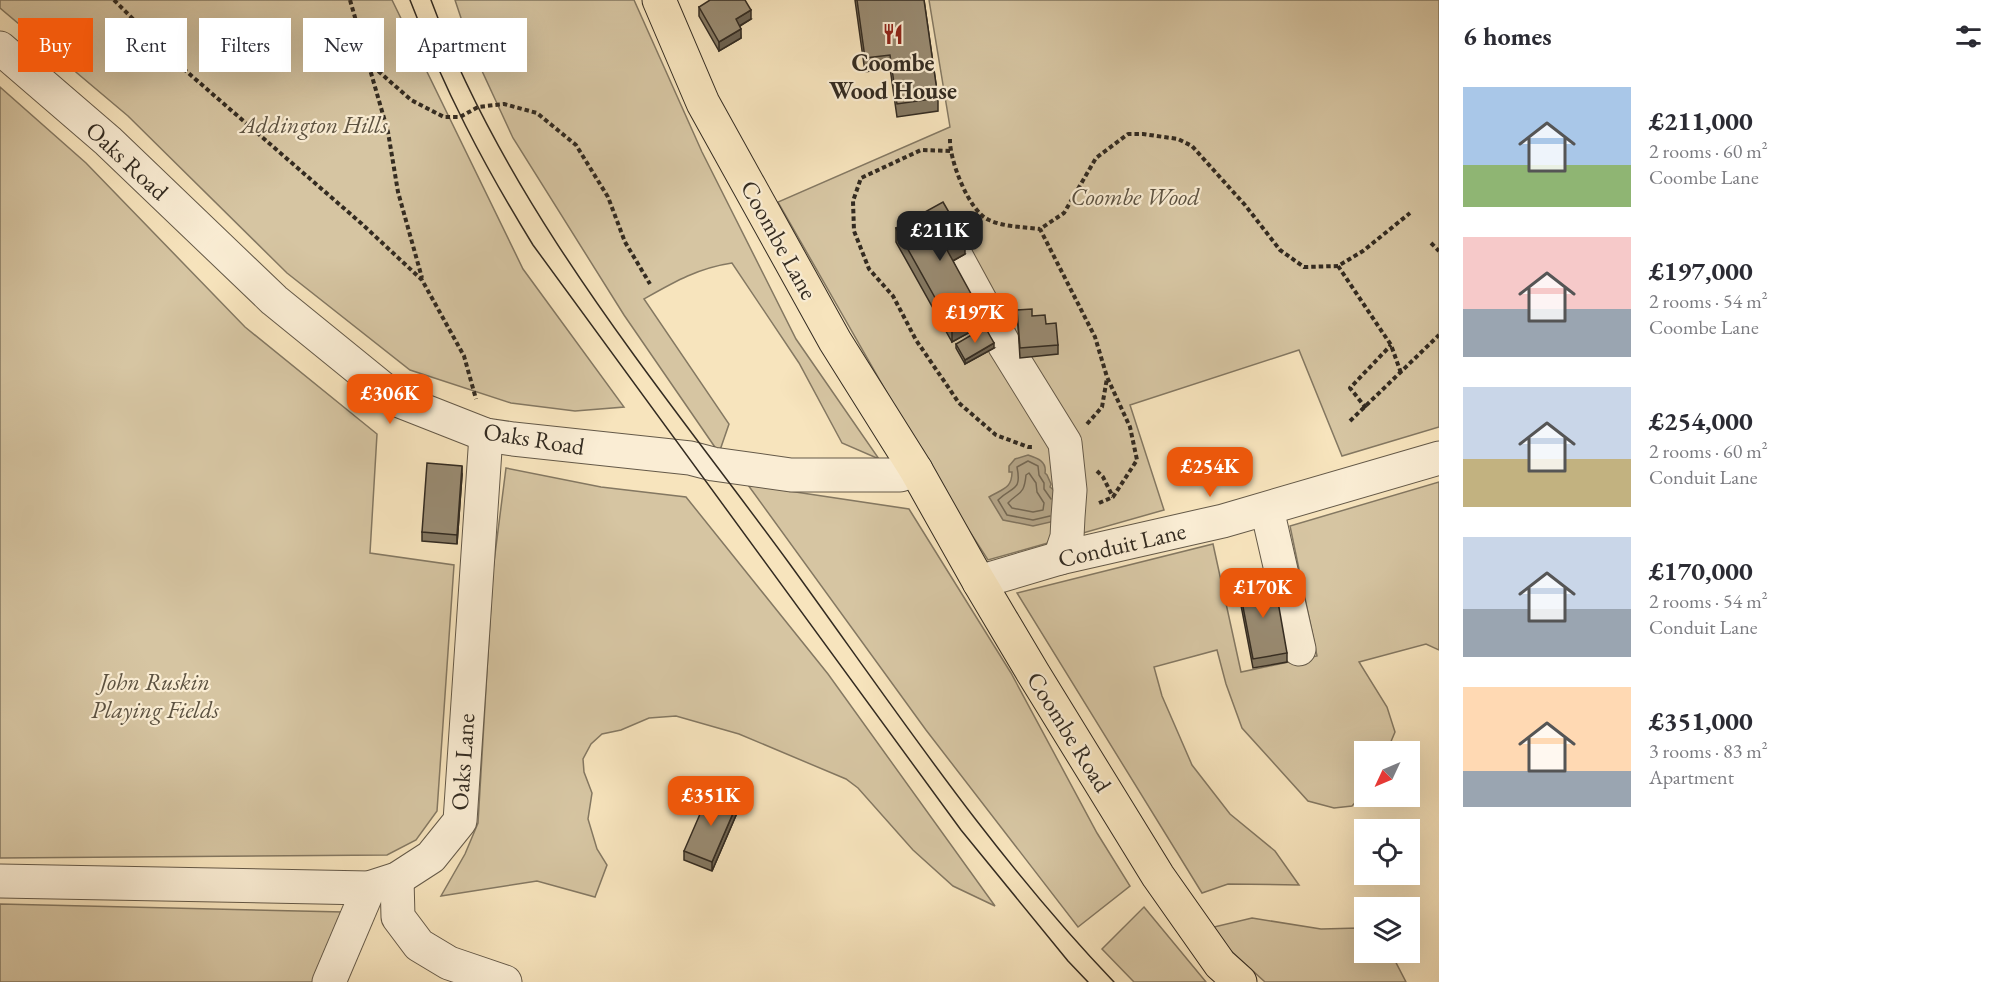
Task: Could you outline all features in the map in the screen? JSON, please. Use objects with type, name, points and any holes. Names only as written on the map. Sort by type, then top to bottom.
[{"type":"main road","name":"Coombe Lane","points":[[658,0],[715,124],[835,341],[916,470]]},
{"type":"main road","name":"Coombe Road","points":[[916,470],[979,582],[1158,876],[1220,964],[1240,982]]},
{"type":"street","name":"Oaks Road","points":[[0,48],[108,141],[274,300],[397,400],[486,435],[690,458],[713,464],[791,475],[900,475],[916,470]]},
{"type":"street","points":[[957,258],[1005,346],[1065,443],[1070,490],[1067,537],[1060,558]]},
{"type":"street","name":"Oaks Lane","points":[[383,883],[431,857],[460,821],[486,435]]},
{"type":"street","name":"Conduit Lane","points":[[979,582],[1060,558],[1223,521],[1439,458]]},
{"type":"street","points":[[1267,509],[1299,649]]},
{"type":"street","points":[[0,881],[383,883]]},
{"type":"street","points":[[329,982],[383,883]]},
{"type":"street","points":[[383,883],[398,917],[419,945],[449,963],[505,982]]},
{"type":"path","points":[[114,0],[178,64],[362,224],[422,280]]},
{"type":"path","points":[[350,0],[355,18]]},
{"type":"path","points":[[370,72],[388,132],[398,192],[422,280],[464,356],[486,435]]},
{"type":"path","points":[[379,72],[411,100],[444,117],[460,117],[478,107],[504,104],[537,112],[576,146],[608,197],[625,242],[650,284]]},
{"type":"path","points":[[950,139],[950,151],[977,212],[989,220],[1040,229],[1064,213],[1095,158],[1128,134],[1178,139],[1192,146],[1245,205],[1280,249],[1304,267],[1338,266],[1363,251],[1410,213]]},
{"type":"path","points":[[950,151],[921,150],[861,178],[853,201],[854,231],[869,269],[894,296],[916,340],[959,403],[996,435],[1028,447],[1065,443],[1081,433],[1102,406],[1107,377]]},
{"type":"path","points":[[1040,229],[1095,337],[1107,377],[1130,428],[1137,460],[1113,497],[1068,517]]},
{"type":"path","points":[[1431,243],[1439,251]]},
{"type":"path","points":[[1338,266],[1391,345],[1401,372]]},
{"type":"path","points":[[1350,421],[1439,335]]},
{"type":"path","points":[[1366,408],[1350,388],[1391,345]]},
{"type":"green space","name":"Addington Hills","points":[[0,0],[392,0],[401,18],[396,18],[396,72],[427,72],[523,269],[624,407],[575,411],[511,403],[410,370],[287,273],[128,116],[76,72],[93,72],[93,18],[18,18],[18,23],[0,8]]},
{"type":"green space","points":[[455,0],[634,0],[702,152],[796,339],[879,459],[842,443],[799,363],[732,263],[697,272],[644,299],[729,424],[719,453],[624,315],[513,138],[482,72],[527,72],[527,18],[461,18]]},
{"type":"green space","name":"Coombe Wood","points":[[929,0],[1439,0],[1439,427],[1342,456],[1299,350],[1130,405],[1164,510],[988,560],[938,482],[778,202],[950,127]]},
{"type":"green space","name":"John Ruskin Playing Fields","points":[[0,87],[86,163],[245,327],[377,434],[370,553],[454,565],[437,811],[416,840],[387,855],[0,858]]},
{"type":"green space","points":[[506,468],[601,487],[686,497],[828,674],[995,906],[953,886],[913,850],[858,788],[846,779],[739,734],[676,716],[649,718],[621,730],[602,734],[591,744],[583,759],[584,772],[592,793],[588,819],[597,849],[607,865],[595,897],[537,881],[441,896],[465,854],[478,823],[493,570]]},
{"type":"green space","points":[[1439,482],[1439,650],[1426,644],[1359,662],[1387,707],[1395,732],[1391,741],[1354,741],[1354,804],[1334,808],[1308,801],[1242,728],[1226,684],[1217,650],[1154,667],[1162,696],[1192,765],[1230,814],[1275,851],[1299,885],[1228,884],[1202,893],[1017,593],[1213,544],[1241,672],[1317,656],[1290,526]]},
{"type":"green space","points":[[748,485],[909,509],[1011,673],[1097,833],[1130,886],[1078,927],[926,730]]},
{"type":"green space","points":[[0,904],[343,912],[315,982],[0,982]]},
{"type":"green space","points":[[1144,907],[1206,982],[1134,982],[1102,949]]},
{"type":"green space","points":[[1252,918],[1321,929],[1354,928],[1354,963],[1396,963],[1406,982],[1265,982],[1219,940],[1214,927]]},
{"type":"water","points":[[1028,455],[1043,463],[1050,487],[1055,491],[1055,521],[1033,526],[1003,520],[989,497],[1008,485],[1012,478],[1009,466],[1015,459]]},
{"type":"building","points":[[710,0],[745,0],[751,10],[736,19],[741,29],[719,42],[699,7]]},
{"type":"building","name":"Coombe Wood House","points":[[857,0],[924,0],[938,98],[897,104],[890,55],[865,58]]},
{"type":"building","points":[[943,202],[965,240],[947,250],[981,312],[952,328],[896,228]]},
{"type":"building","points":[[1032,309],[1032,316],[1045,315],[1046,324],[1056,323],[1058,345],[1020,348],[1017,310]]},
{"type":"building","points":[[985,327],[994,343],[965,360],[956,344]]},
{"type":"building","points":[[427,463],[462,466],[457,535],[422,532]]},
{"type":"building","points":[[1274,579],[1287,653],[1253,659],[1239,586]]},
{"type":"building","points":[[710,791],[737,804],[712,862],[684,851]]},
{"type":"tram line","points":[[410,0],[466,126],[497,185],[533,245],[961,830],[1068,961],[1088,982]]},
{"type":"tram line","points":[[431,0],[463,77],[501,151],[544,223],[590,293],[944,778],[1026,883],[1114,982]]},
{"type":"place","name":"Coombe Wood House","points":[[893,34]]}]
